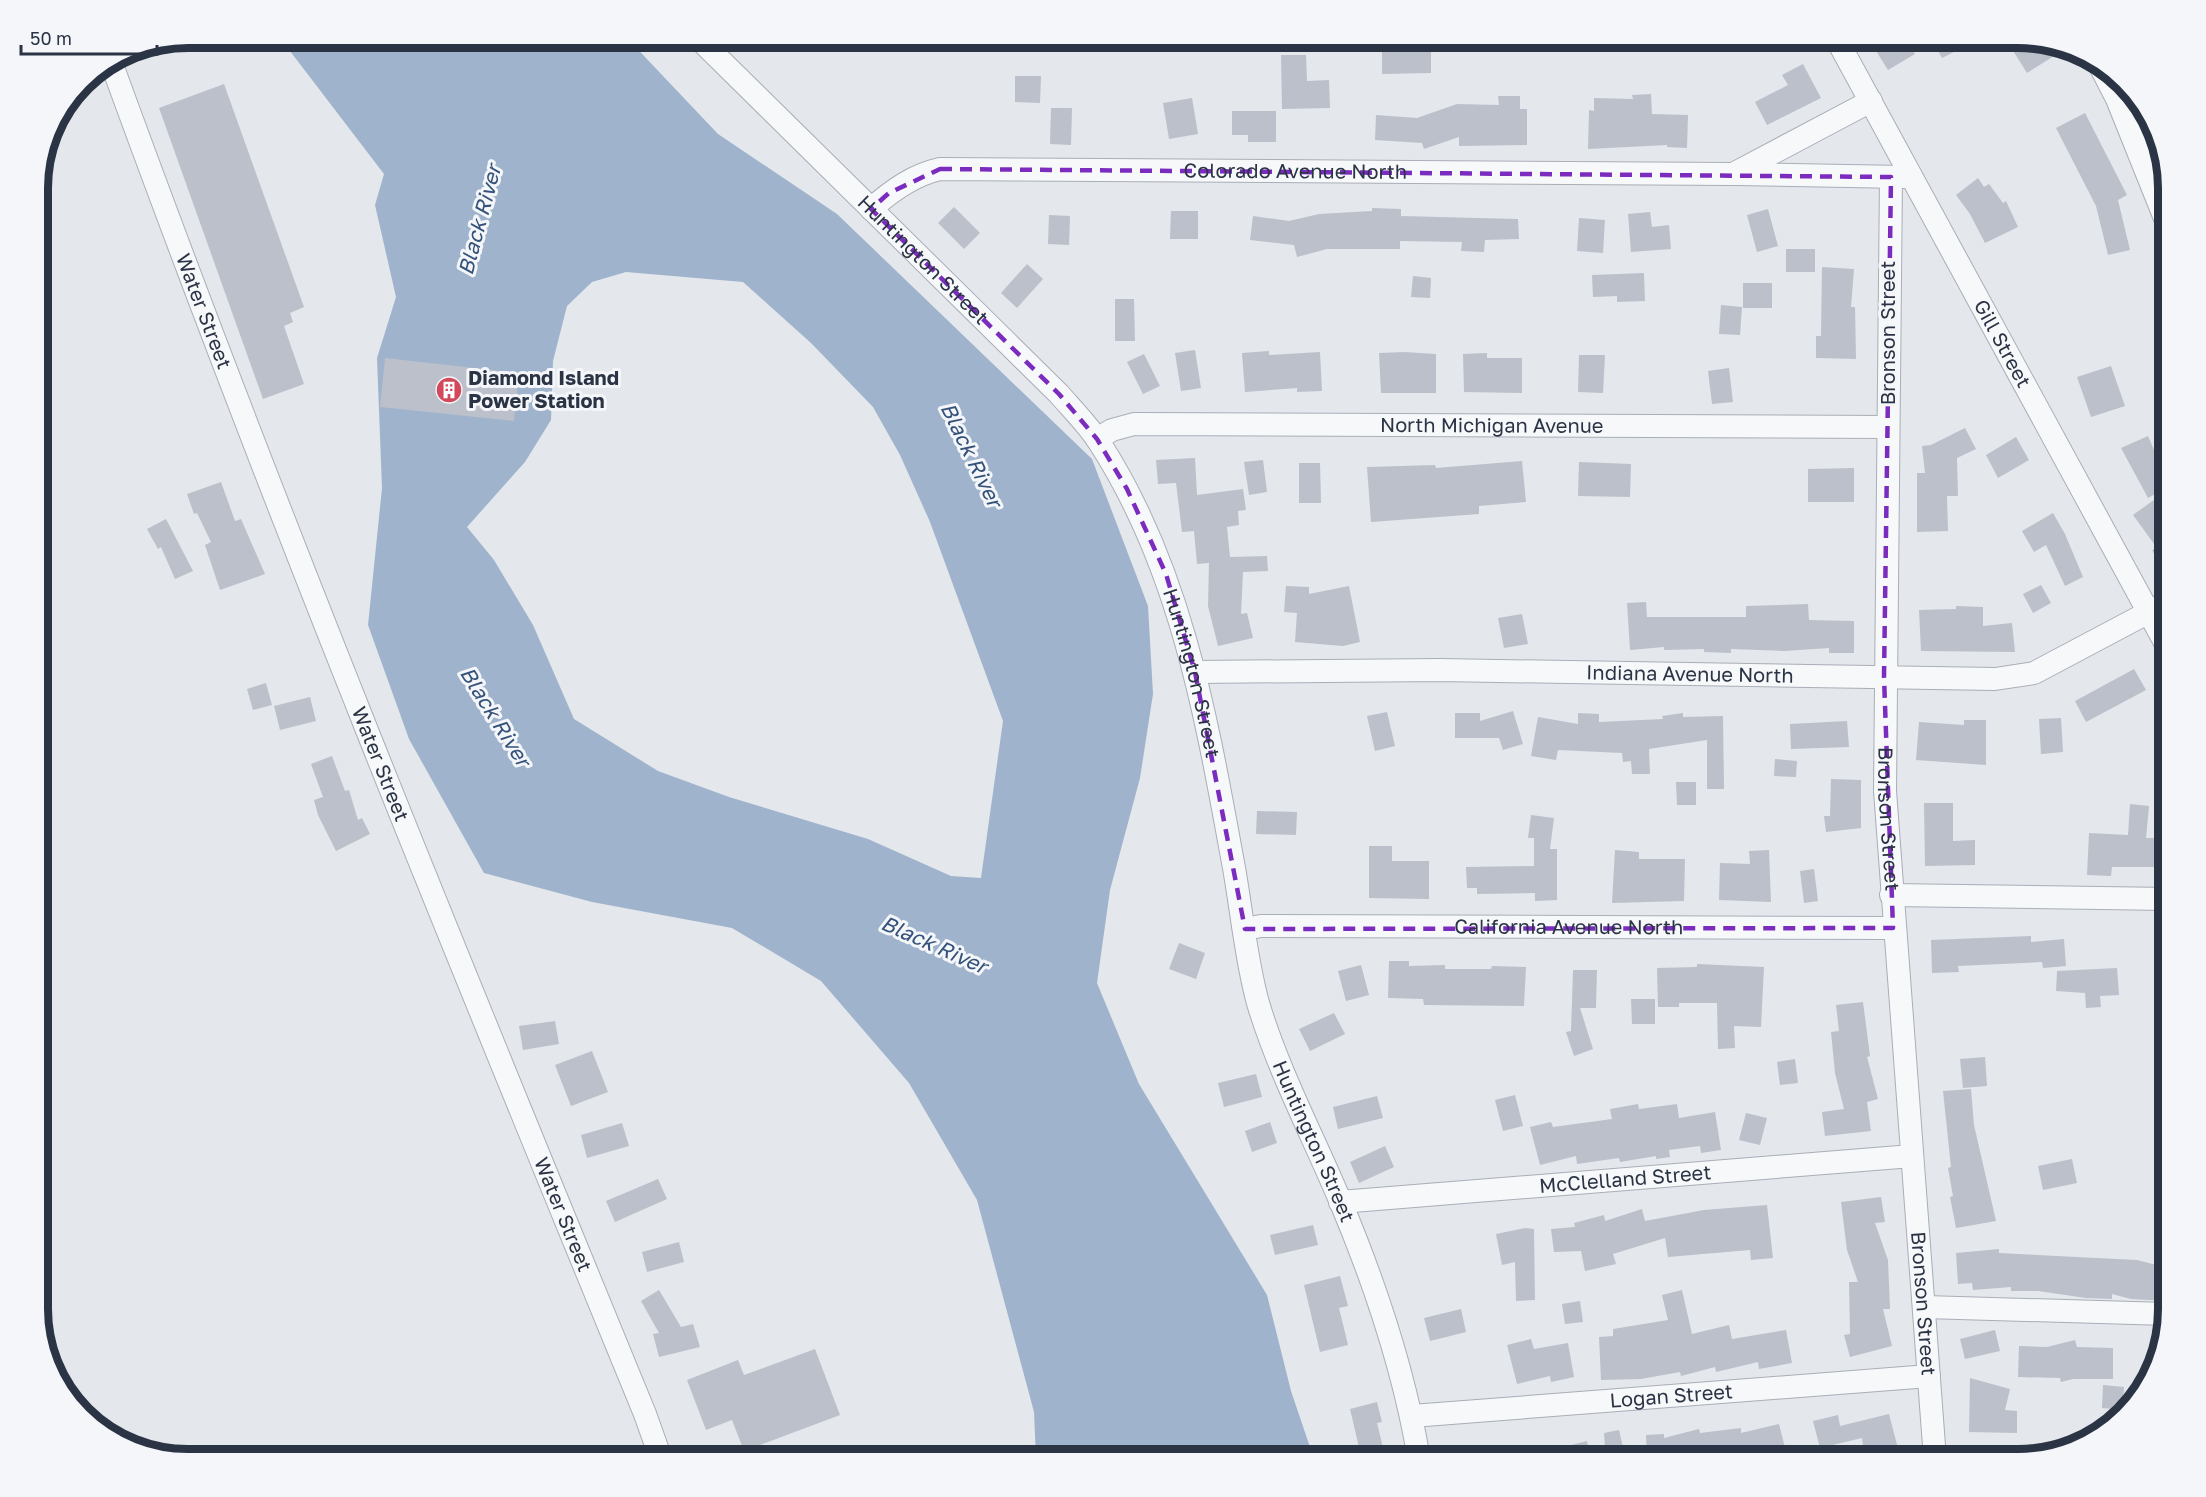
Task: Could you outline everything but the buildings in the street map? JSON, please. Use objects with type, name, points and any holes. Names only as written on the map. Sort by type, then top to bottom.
[{"type":"street","name":"Huntington Street","points":[[708,48],[1059,393],[1097,439],[1127,489],[1166,574],[1195,672],[1258,1001],[1272,1044],[1340,1202],[1385,1316],[1412,1416],[1417,1449]]},
{"type":"street","name":"Gill Street","points":[[1842,48],[2158,605]]},
{"type":"street","name":"Water Street","points":[[114,70],[177,242],[394,804],[645,1414],[657,1449]]},
{"type":"street","points":[[2108,81],[2158,199]]},
{"type":"street","name":"Colorado Avenue North","points":[[1733,174],[1871,101]]},
{"type":"street","name":"Colorado Avenue North","points":[[871,209],[889,193],[924,172],[940,169],[1914,177]]},
{"type":"street","name":"Bronson Street","points":[[1891,177],[1884,677],[1885,790],[1893,928],[1925,1307],[1934,1449]]},
{"type":"street","name":"North Michigan Avenue","points":[[1097,439],[1112,430],[1134,424],[1888,427]]},
{"type":"street","name":"Indiana Avenue North","points":[[1195,672],[1440,670],[1995,678],[2034,673],[2158,608]]},
{"type":"street","points":[[1891,895],[2158,899]]},
{"type":"street","name":"California Avenue North","points":[[1245,929],[1262,926],[1893,928]]},
{"type":"street","name":"McClelland Street","points":[[1340,1202],[1912,1156]]},
{"type":"street","points":[[1925,1307],[2158,1314]]},
{"type":"street","name":"Logan Street","points":[[1412,1416],[1929,1376]]},
{"type":"highlighted area","points":[[940,169],[1891,177],[1884,677],[1893,928],[1245,929],[1195,672],[1166,574],[1127,489],[1097,439],[1059,394],[871,209],[889,193]]},
{"type":"water","name":"Black River","points":[[288,48],[636,48],[718,134],[837,214],[1092,459],[1148,606],[1153,694],[1140,778],[1110,890],[1097,983],[1139,1084],[1267,1295],[1291,1391],[1311,1449],[1036,1449],[1034,1412],[977,1200],[909,1083],[821,981],[732,928],[592,902],[484,873],[409,739],[368,625],[382,488],[377,358],[396,297],[375,205],[384,174]],"holes":[[[626,272],[743,282],[811,343],[873,407],[900,455],[930,522],[1003,721],[981,878],[951,876],[868,839],[729,797],[658,771],[574,719],[533,625],[494,560],[467,527],[525,462],[551,420],[553,361],[567,306],[592,282]]]},
{"type":"place","name":"Diamond Island Power Station","points":[[449,390]]}]
